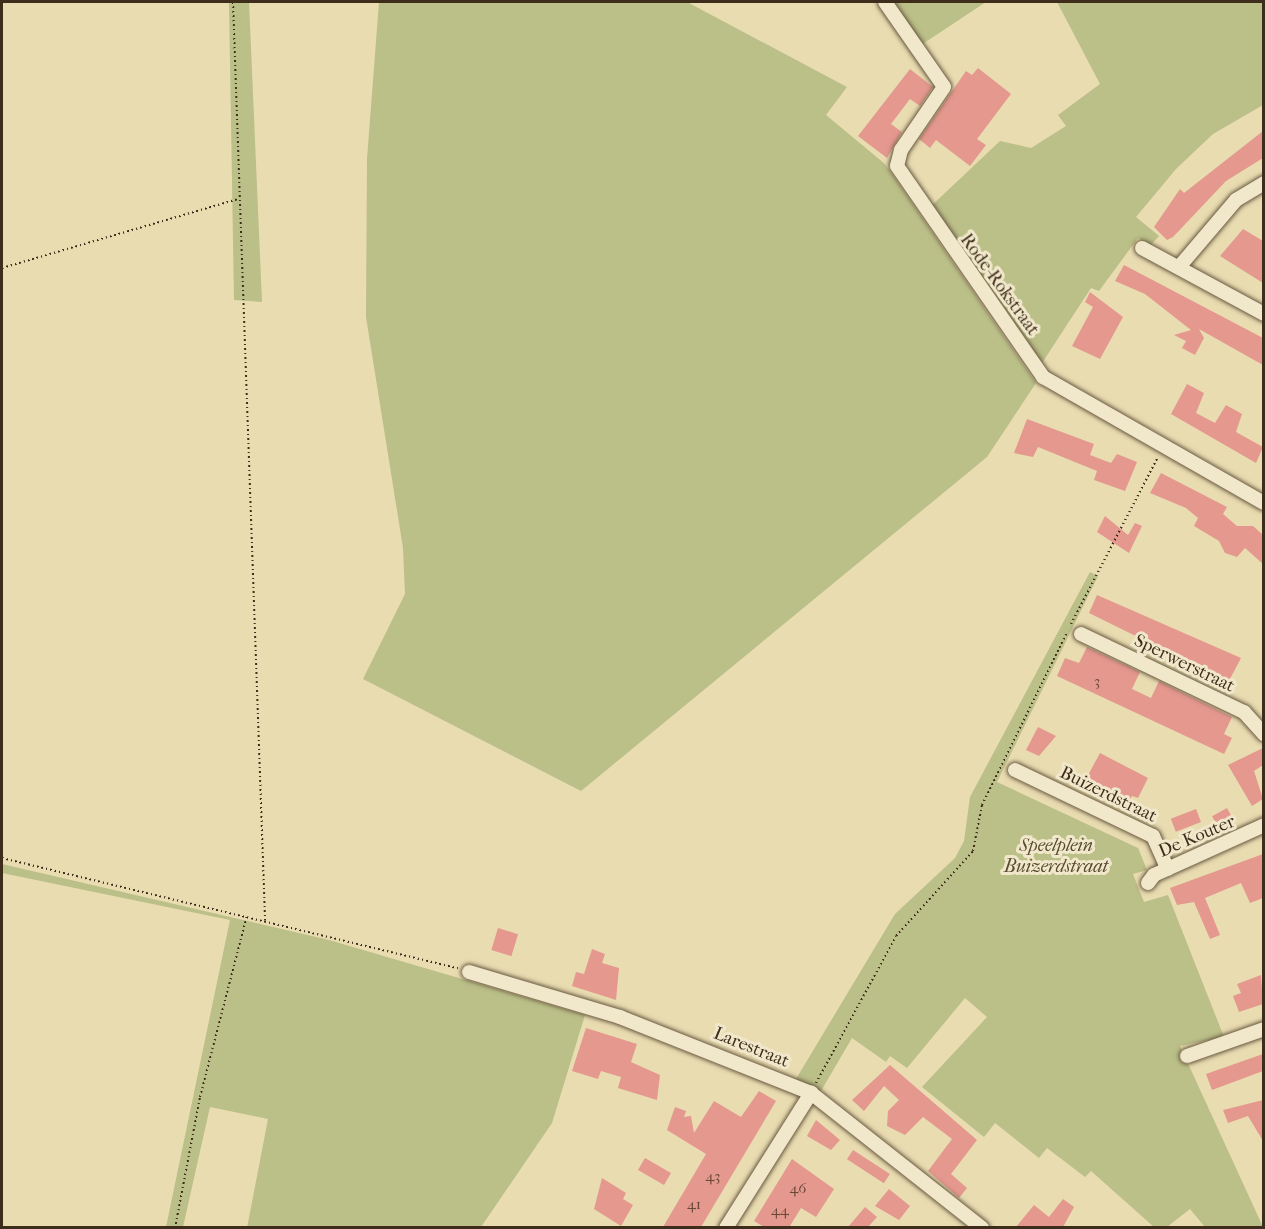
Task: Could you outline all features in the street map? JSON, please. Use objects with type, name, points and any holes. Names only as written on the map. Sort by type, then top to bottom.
[{"type":"street","name":"Rode-Rokstraat","points":[[885,2],[944,87],[901,150],[897,166],[907,186],[1043,377],[1165,444],[1263,503]]},
{"type":"street","points":[[1179,267],[1236,200],[1263,183]]},
{"type":"street","points":[[1142,248],[1263,314]]},
{"type":"street","name":"Sperwerstraat","points":[[1081,634],[1244,712],[1263,734]]},
{"type":"street","name":"Buizerdstraat","points":[[1015,770],[1153,836],[1168,869]]},
{"type":"street","name":"De Kouter","points":[[1148,883],[1168,869],[1263,825]]},
{"type":"street","name":"Larestraat","points":[[469,972],[620,1017],[811,1093],[982,1227]]},
{"type":"street","points":[[1187,1056],[1263,1029]]},
{"type":"street","points":[[726,1227],[811,1093]]},
{"type":"path","points":[[233,2],[265,920]]},
{"type":"path","points":[[2,268],[239,199]]},
{"type":"path","points":[[811,1093],[896,936],[973,850],[982,805],[1165,444]]},
{"type":"path","points":[[2,858],[247,915],[469,972]]},
{"type":"path","points":[[175,1227],[201,1097],[247,915]]},
{"type":"green space","points":[[229,2],[249,2],[262,302],[234,300]]},
{"type":"green space","points":[[379,2],[687,2],[847,87],[826,115],[885,164],[1036,383],[987,457],[581,791],[363,679],[405,594],[403,548],[366,317],[367,159]]},
{"type":"green space","points":[[890,2],[986,2],[921,45]]},
{"type":"green space","points":[[1057,2],[1263,2],[1263,105],[1213,134],[1176,169],[1136,217],[1159,236],[1150,246],[1138,238],[1099,291],[1091,288],[1042,363],[928,209],[1000,141],[1031,148],[1066,126],[1058,115],[1100,84]]},
{"type":"green space","name":"Speelplein Buizerdstraat","points":[[1090,572],[1098,576],[997,782],[1138,848],[1147,870],[1133,874],[1144,902],[1168,895],[1224,1037],[1180,1046],[1263,1227],[1205,1227],[1190,1209],[1167,1227],[1154,1227],[1091,1171],[1085,1177],[1047,1148],[1039,1158],[995,1123],[984,1137],[922,1087],[987,1017],[965,998],[907,1068],[890,1056],[886,1062],[852,1038],[821,1091],[796,1079],[895,914],[955,858],[964,841],[970,797]]},
{"type":"green space","points":[[2,864],[329,940],[585,1015],[552,1123],[481,1227],[247,1228],[268,1119],[210,1107],[183,1227],[166,1227],[230,920],[2,873]]},
{"type":"building","points":[[978,68],[1011,94],[977,139],[986,145],[970,166],[936,140],[930,148],[919,139],[966,71],[972,75]]},
{"type":"building","points":[[910,69],[933,87],[920,106],[910,99],[891,124],[902,132],[887,158],[858,136]]},
{"type":"building","points":[[1263,131],[1263,158],[1226,181],[1173,237],[1167,240],[1154,227],[1180,189],[1184,193]]},
{"type":"building","points":[[1243,229],[1263,241],[1263,283],[1220,256]]},
{"type":"building","points":[[1124,265],[1263,338],[1263,365],[1199,329],[1204,338],[1195,355],[1182,348],[1186,341],[1174,335],[1191,330],[1145,294],[1115,281]]},
{"type":"building","points":[[1090,292],[1123,317],[1100,359],[1072,346],[1093,307],[1085,302]]},
{"type":"building","points":[[1187,384],[1204,393],[1196,413],[1215,423],[1226,405],[1242,414],[1236,432],[1263,447],[1256,463],[1171,414]]},
{"type":"building","points":[[1027,419],[1094,444],[1090,455],[1111,463],[1117,454],[1137,462],[1125,491],[1094,480],[1097,471],[1038,447],[1033,457],[1014,453]]},
{"type":"building","points":[[1161,473],[1227,507],[1223,514],[1237,526],[1253,526],[1263,535],[1263,564],[1245,548],[1237,557],[1225,553],[1219,541],[1194,526],[1198,518],[1186,508],[1150,493]]},
{"type":"building","points":[[1105,516],[1128,535],[1135,523],[1142,526],[1129,553],[1097,532]]},
{"type":"building","points":[[1097,595],[1241,658],[1227,681],[1089,613]]},
{"type":"building","points":[[1087,647],[1140,672],[1132,689],[1151,698],[1159,681],[1232,717],[1224,734],[1232,738],[1224,754],[1057,676],[1065,658],[1079,663]]},
{"type":"building","points":[[1038,727],[1056,736],[1039,756],[1026,750]]},
{"type":"building","points":[[1263,748],[1263,765],[1254,771],[1263,799],[1252,806],[1228,765]]},
{"type":"building","points":[[1100,753],[1148,778],[1138,798],[1132,796],[1129,801],[1086,779]]},
{"type":"building","points":[[1227,808],[1232,817],[1217,825],[1212,816]]},
{"type":"building","points":[[1196,809],[1201,822],[1176,832],[1171,819]]},
{"type":"building","points":[[1263,854],[1263,898],[1250,903],[1241,883],[1205,898],[1220,935],[1210,939],[1194,902],[1177,905],[1170,888]]},
{"type":"building","points":[[498,928],[518,934],[511,956],[491,950]]},
{"type":"building","points":[[592,949],[605,954],[602,963],[619,968],[616,1000],[572,986],[576,972],[584,974]]},
{"type":"building","points":[[1261,975],[1263,1004],[1239,1012],[1233,996],[1241,993],[1237,984]]},
{"type":"building","points":[[586,1028],[637,1044],[631,1062],[660,1075],[657,1100],[618,1088],[621,1077],[601,1071],[598,1079],[572,1071]]},
{"type":"building","points":[[1263,1054],[1263,1071],[1212,1090],[1206,1074]]},
{"type":"building","points":[[890,1065],[977,1140],[951,1174],[967,1188],[959,1198],[928,1171],[952,1139],[923,1117],[905,1135],[887,1126],[888,1111],[899,1100],[884,1086],[864,1111],[852,1100]]},
{"type":"building","points":[[759,1091],[776,1101],[701,1227],[663,1227],[706,1154],[667,1130],[675,1107],[686,1111],[684,1117],[691,1116],[694,1133],[714,1101],[741,1117]]},
{"type":"building","points":[[1263,1100],[1263,1141],[1248,1116],[1228,1123],[1223,1110]]},
{"type":"building","points":[[816,1120],[840,1140],[831,1150],[807,1136]]},
{"type":"building","points":[[853,1150],[890,1174],[884,1183],[847,1159]]},
{"type":"building","points":[[645,1158],[671,1173],[664,1185],[638,1170]]},
{"type":"building","points":[[792,1159],[834,1189],[816,1217],[801,1208],[790,1226],[764,1227],[754,1221]]},
{"type":"building","points":[[602,1178],[626,1193],[623,1199],[633,1205],[621,1226],[594,1209]]},
{"type":"building","points":[[889,1189],[910,1206],[899,1220],[875,1206]]},
{"type":"building","points":[[1063,1199],[1074,1207],[1063,1227],[1016,1227],[1034,1205],[1049,1217]]},
{"type":"building","points":[[865,1207],[877,1217],[868,1227],[848,1227]]}]
